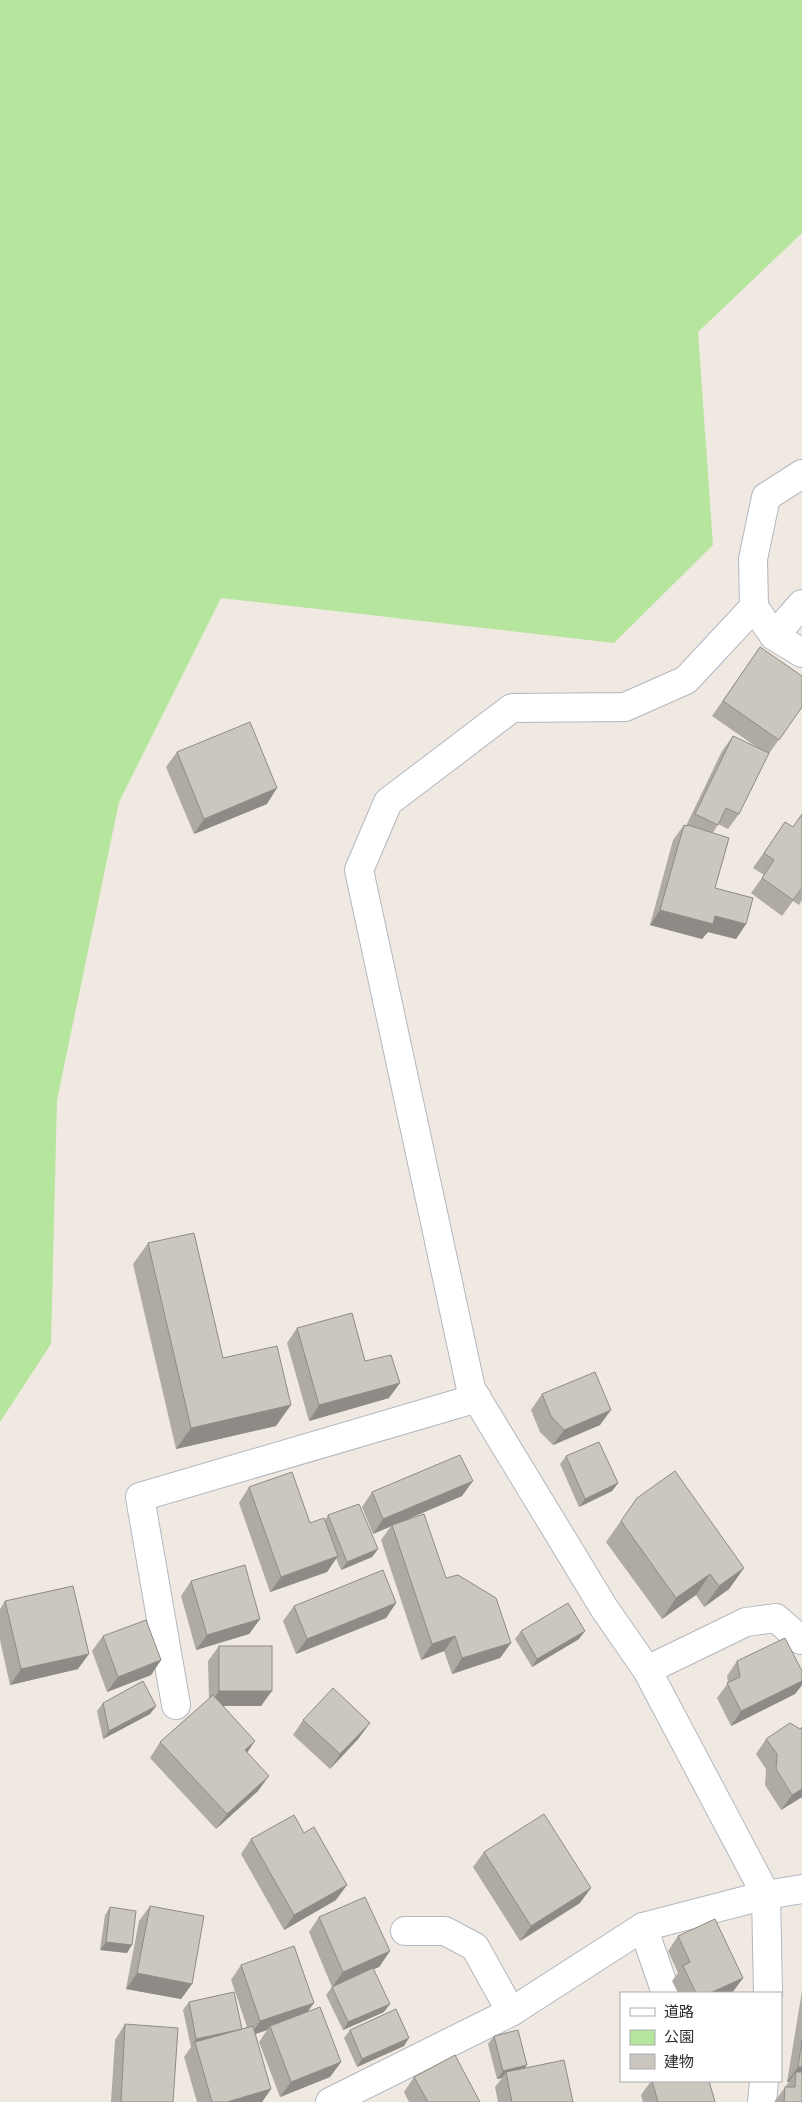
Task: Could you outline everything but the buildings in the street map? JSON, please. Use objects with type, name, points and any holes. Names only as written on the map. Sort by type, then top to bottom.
[{"type":"street","points":[[802,474],[766,496],[753,559],[754,607],[774,636],[802,653]]},
{"type":"street","points":[[774,636],[802,604]]},
{"type":"street","points":[[754,607],[686,680],[625,707],[512,708],[388,802],[360,870],[471,1389],[604,1608],[647,1670],[766,1895],[768,1992]]},
{"type":"street","points":[[176,1705],[140,1497],[476,1398]]},
{"type":"street","points":[[647,1670],[746,1622],[776,1618],[801,1640]]},
{"type":"street","points":[[330,2102],[511,2012],[643,1927],[766,1895],[802,1889]]},
{"type":"street","points":[[643,1927],[666,1992]]},
{"type":"street","points":[[404,1931],[445,1931],[474,1947],[511,2012]]},
{"type":"street","points":[[762,2102],[764,2082]]},
{"type":"green space","points":[[0,0],[802,0],[802,233],[698,332],[713,545],[614,643],[221,598],[119,802],[57,1100],[51,1344],[0,1422]]}]
